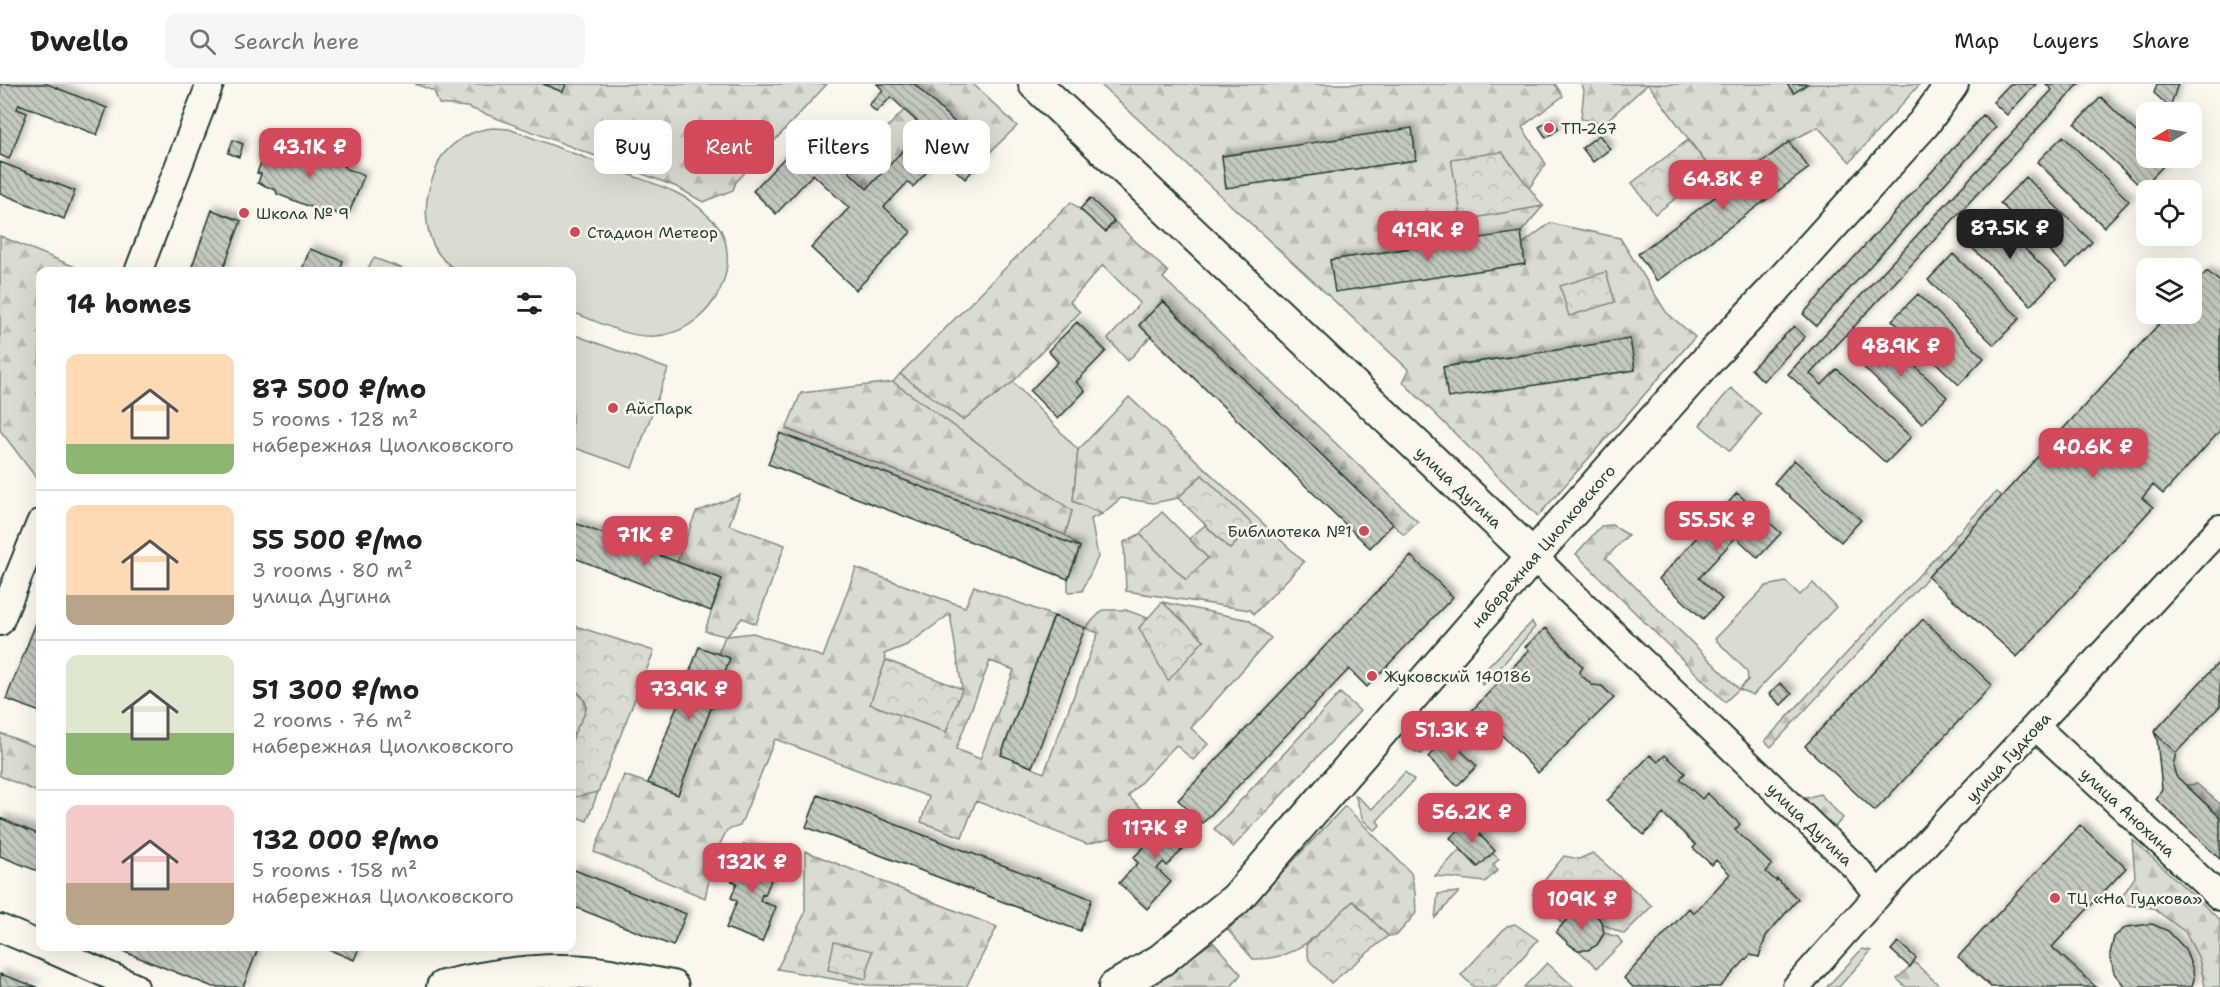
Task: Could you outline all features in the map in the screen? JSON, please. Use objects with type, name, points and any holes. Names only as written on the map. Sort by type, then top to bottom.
[{"type":"main road","name":"улица Дугина","points":[[1035,84],[1533,556]]},
{"type":"main road","name":"набережная Циолковского","points":[[1115,987],[1161,960],[1236,899],[1533,556],[1714,352],[1771,293],[1924,123],[1952,84]]},
{"type":"main road","points":[[443,987],[512,974],[570,972],[602,974],[672,987]]},
{"type":"street","points":[[140,267],[210,84]]},
{"type":"street","name":"улица Гудкова","points":[[1796,987],[1878,895],[2220,528]]},
{"type":"street","points":[[0,622],[36,533]]},
{"type":"street","name":"улица Дугина","points":[[1533,556],[1857,869],[1878,895]]},
{"type":"street","name":"улица Анохина","points":[[2036,727],[2220,897]]},
{"type":"street","points":[[0,928],[36,943]]},
{"type":"street","points":[[53,951],[135,987]]},
{"type":"green space","points":[[415,84],[543,84],[562,92],[566,84],[827,84],[794,120],[786,120],[786,128],[774,141],[774,120],[684,120],[684,174],[743,174],[736,182],[733,190],[703,202],[677,187],[643,174],[672,174],[672,120],[594,120],[594,155],[467,107],[439,104],[434,91]]},
{"type":"green space","points":[[914,84],[973,84],[1017,126],[990,152],[990,120],[952,120]]},
{"type":"green space","points":[[1100,84],[1555,84],[1563,96],[1522,127],[1546,164],[1529,188],[1502,152],[1462,220],[1543,206],[1521,232],[1522,244],[1550,223],[1620,238],[1666,312],[1695,337],[1538,516],[1403,382],[1409,370]],"holes":[[[1412,129],[1416,160],[1226,187],[1222,156]],[[1630,339],[1635,370],[1444,367]]]},
{"type":"green space","points":[[1581,84],[1648,84],[1604,123],[1581,119],[1584,90]]},
{"type":"green space","points":[[1648,84],[1787,84],[1794,93],[1807,84],[1920,84],[1850,162],[1818,127],[1789,142],[1728,187],[1712,171]]},
{"type":"green space","points":[[904,110],[915,120],[903,120],[903,150],[891,163],[891,124]]},
{"type":"green space","name":"Стадион Метеор","points":[[493,128],[509,129],[594,161],[594,174],[630,174],[687,198],[720,228],[726,248],[727,266],[723,283],[715,300],[689,325],[673,333],[644,336],[612,328],[576,314],[576,267],[453,267],[437,251],[431,239],[426,212],[427,199],[441,158],[453,145],[472,134]]},
{"type":"green space","points":[[1688,140],[1712,171],[1655,214],[1632,183]]},
{"type":"green space","points":[[1502,152],[1543,206],[1462,220],[1451,159]]},
{"type":"green space","points":[[851,174],[881,174],[867,189]]},
{"type":"green space","points":[[1071,202],[1105,231],[1114,221],[1168,272],[1163,278],[1418,522],[1404,535],[1163,301],[1140,324],[1151,336],[1128,361],[1108,339],[1140,303],[1103,265],[1070,302],[1080,312],[1013,382],[963,420],[900,374]]},
{"type":"green space","points":[[0,236],[75,267],[36,267],[36,477],[0,430]]},
{"type":"green space","points":[[374,258],[398,267],[368,267]]},
{"type":"green space","points":[[1606,272],[1615,302],[1569,316],[1560,286]]},
{"type":"green space","name":"АйсПарк","points":[[576,335],[668,369],[632,468],[576,448]]},
{"type":"green space","points":[[900,374],[963,420],[1013,382],[1078,450],[1073,501],[1102,514],[1091,519],[1098,557],[1082,591],[1068,592],[1068,579],[1080,547],[1065,535],[1072,511],[893,382]]},
{"type":"green space","points":[[893,382],[1072,511],[1065,535],[786,429],[801,393]]},
{"type":"green space","points":[[1731,388],[1761,414],[1730,451],[1700,425]]},
{"type":"green space","points":[[1129,397],[1304,562],[1254,614],[1250,610],[1126,591],[1124,542],[1140,534],[1186,580],[1208,558],[1189,539],[1205,525],[1230,549],[1253,526],[1202,475],[1178,498],[1153,503],[1121,498],[1102,514],[1073,501],[1078,450]]},
{"type":"green space","points":[[1202,475],[1253,525],[1230,549],[1178,498]]},
{"type":"green space","points":[[1996,492],[2002,497],[1771,747],[1765,741]]},
{"type":"green space","points":[[740,495],[729,525],[785,545],[756,624],[742,618],[727,636],[753,633],[823,657],[856,568],[965,607],[974,586],[1054,616],[1001,754],[1044,773],[1098,633],[1085,628],[1103,610],[1126,610],[1148,618],[1139,628],[1204,640],[1162,602],[1249,620],[1271,638],[1191,728],[1208,744],[1193,760],[1176,745],[1128,796],[1147,813],[1131,833],[1087,844],[976,801],[962,837],[921,822],[929,797],[775,739],[740,826],[727,830],[715,854],[705,898],[594,852],[624,775],[678,794],[730,659],[718,654],[725,636],[705,631],[722,579],[677,562],[696,512]],"holes":[[[950,614],[962,688],[946,732],[871,704],[886,660],[884,654],[907,645]],[[990,661],[1014,670],[980,759],[956,749]]]},
{"type":"green space","points":[[1162,512],[1208,558],[1186,580],[1140,534]]},
{"type":"green space","points":[[1612,525],[1628,535],[1606,558],[1739,689],[1725,702],[1576,554],[1601,526]]},
{"type":"green space","points":[[1786,582],[1800,595],[1813,583],[1836,607],[1753,695],[1739,689],[1748,680],[1747,671],[1715,639],[1766,586]]},
{"type":"green space","points":[[1162,602],[1204,640],[1168,681],[1139,628]]},
{"type":"green space","points":[[1532,622],[1535,627],[1488,682],[1482,685],[1480,675]]},
{"type":"green space","points":[[576,626],[654,651],[598,792],[576,797],[576,730],[586,707],[581,695],[576,691]]},
{"type":"green space","points":[[886,660],[962,689],[946,732],[870,704]]},
{"type":"green space","points":[[576,691],[586,706],[583,719],[576,732]]},
{"type":"green space","points":[[1340,693],[1360,711],[1233,847],[1214,829]]},
{"type":"green space","points":[[1439,728],[1432,745],[1421,754],[1410,749],[1421,737]]},
{"type":"green space","points":[[0,733],[36,746],[36,791],[0,776]]},
{"type":"green space","points":[[1405,772],[1414,780],[1377,821],[1380,825],[1375,831],[1363,820],[1355,795],[1372,809]]},
{"type":"green space","points":[[2197,784],[2220,804],[2220,817],[2185,785]]},
{"type":"green space","points":[[598,792],[587,821],[576,817],[576,796]]},
{"type":"green space","points":[[1820,794],[1843,818],[1828,834],[1802,799]]},
{"type":"green space","points":[[1345,806],[1411,873],[1416,913],[1397,935],[1388,936],[1353,901],[1320,932],[1297,949],[1283,955],[1253,959],[1228,930]]},
{"type":"green space","points":[[2132,839],[2220,920],[2220,987],[2205,987],[2199,959],[2185,932],[2153,908],[2117,904],[2135,877]]},
{"type":"green space","points":[[1460,849],[1477,867],[1492,853],[1499,859],[1493,865],[1498,870],[1485,882],[1435,876]]},
{"type":"green space","points":[[805,851],[997,927],[966,987],[867,985],[777,969],[805,913]]},
{"type":"green space","points":[[1593,853],[1652,906],[1624,934],[1602,924],[1598,917],[1591,913],[1576,913],[1563,924],[1533,894],[1564,856],[1579,859]]},
{"type":"green space","points":[[1459,892],[1435,918],[1438,894]]},
{"type":"green space","points":[[1353,901],[1388,936],[1331,983],[1309,960],[1306,945]]},
{"type":"green space","points":[[1515,924],[1538,940],[1496,987],[1474,987],[1461,975],[1507,926]]},
{"type":"green space","points":[[1604,933],[1618,937],[1622,943],[1597,968],[1578,950],[1594,946]]},
{"type":"green space","points":[[834,942],[872,951],[866,979],[828,970]]},
{"type":"green space","points":[[1213,942],[1241,974],[1231,987],[1144,987]]},
{"type":"green space","points":[[1862,949],[1871,951],[1839,987],[1827,987]]},
{"type":"green space","points":[[1914,962],[1941,987],[1906,987],[1897,979]]},
{"type":"green space","points":[[1547,963],[1574,987],[1550,987],[1548,985],[1546,987],[1524,987]]},
{"type":"building","points":[[0,84],[47,84],[107,108],[97,135],[19,104],[17,109],[27,113],[9,159],[0,155]]},
{"type":"building","points":[[543,84],[566,84],[563,92]]},
{"type":"building","points":[[877,84],[914,84],[952,120],[915,120],[891,97],[876,112],[869,105],[883,90]]},
{"type":"building","points":[[1787,84],[1807,84],[1794,93]]},
{"type":"building","points":[[2010,84],[2036,84],[2007,115],[1993,102]]},
{"type":"building","points":[[2046,84],[2079,84],[1810,374],[1822,385],[1837,369],[1911,437],[1886,463],[1788,374],[2052,90]]},
{"type":"building","points":[[2157,84],[2178,84],[2172,102],[2164,102],[2154,93]]},
{"type":"building","points":[[2101,97],[2136,132],[2136,168],[2161,168],[2150,180],[2136,180],[2136,182],[2075,124]]},
{"type":"building","points":[[1983,115],[1996,127],[1816,326],[1803,314]]},
{"type":"building","name":"ТП-267","points":[[1552,119],[1559,129],[1546,138],[1539,127]]},
{"type":"building","points":[[1412,128],[1416,160],[1226,188],[1222,156]]},
{"type":"building","points":[[1599,135],[1610,149],[1593,162],[1582,148]]},
{"type":"building","points":[[2063,136],[2129,201],[2104,227],[2037,162]]},
{"type":"building","points":[[233,140],[243,144],[239,157],[228,153]]},
{"type":"building","points":[[274,141],[291,148],[295,145],[312,152],[310,156],[322,161],[324,156],[364,176],[347,218],[331,211],[326,213],[277,194],[276,190],[258,183],[261,174],[257,173],[263,157],[267,159]]},
{"type":"building","points":[[1789,142],[1809,168],[1657,281],[1638,254]]},
{"type":"building","points":[[903,150],[903,174],[925,174],[913,187],[908,182],[884,207],[911,232],[856,290],[811,248],[849,208],[813,174],[851,174],[867,189],[881,174],[891,174],[891,163]]},
{"type":"building","points":[[786,156],[786,174],[813,174],[776,214],[753,191],[769,174],[774,174],[774,169]]},
{"type":"building","points":[[0,162],[75,191],[64,219],[0,193]]},
{"type":"building","points":[[960,174],[970,174],[965,179]]},
{"type":"building","points":[[2026,177],[2092,242],[2067,268],[2000,203]]},
{"type":"building","points":[[1090,198],[1114,221],[1105,232],[1080,209]]},
{"type":"building","points":[[212,210],[241,221],[224,267],[192,267]]},
{"type":"building","points":[[1989,214],[2056,279],[2031,305],[1964,240]]},
{"type":"building","points":[[1521,232],[1525,264],[1335,292],[1330,260]]},
{"type":"building","points":[[310,249],[343,261],[341,267],[303,267]]},
{"type":"building","points":[[1953,254],[2020,318],[1994,345],[1928,280]]},
{"type":"building","points":[[2207,271],[2220,282],[2220,431],[2163,494],[2153,485],[2142,498],[2153,507],[2017,657],[1928,577],[2159,324],[2202,324],[2202,277]]},
{"type":"building","points":[[1918,294],[1984,358],[1959,385],[1892,320]]},
{"type":"building","points":[[1163,301],[1393,524],[1370,548],[1139,325]]},
{"type":"building","points":[[1077,322],[1106,351],[1076,382],[1085,391],[1058,419],[1030,391],[1058,362],[1048,351]]},
{"type":"building","points":[[1794,326],[1805,337],[1763,381],[1751,369]]},
{"type":"building","points":[[1880,333],[1947,397],[1922,424],[1855,359]]},
{"type":"building","points":[[1630,339],[1635,370],[1448,398],[1443,367]]},
{"type":"building","points":[[780,433],[1080,547],[1068,579],[768,464]]},
{"type":"building","points":[[1794,460],[1861,520],[1841,542],[1774,483]]},
{"type":"building","points":[[1737,493],[1781,533],[1758,558],[1736,537],[1699,578],[1722,599],[1703,619],[1659,579]]},
{"type":"building","points":[[576,524],[722,579],[711,611],[576,559]]},
{"type":"building","points":[[1411,556],[1453,597],[1367,687],[1349,669],[1203,823],[1178,800]]},
{"type":"building","points":[[1054,616],[1085,628],[1032,767],[1001,755]]},
{"type":"building","points":[[1923,619],[1992,685],[1875,811],[1805,746]]},
{"type":"building","points":[[36,623],[36,710],[6,699]]},
{"type":"building","points":[[1546,628],[1583,667],[1579,673],[1592,685],[1602,686],[1614,698],[1538,773],[1501,734],[1490,746],[1464,719],[1529,650],[1525,647]]},
{"type":"building","points":[[699,647],[730,658],[678,795],[648,783]]},
{"type":"building","points":[[2220,661],[2220,706],[2176,753],[2154,732]]},
{"type":"building","points":[[1780,683],[1792,694],[1781,705],[1769,694]]},
{"type":"building","points":[[2154,732],[2176,753],[2173,766],[2176,776],[2220,817],[2220,859],[2156,799],[2162,789],[2157,739]]},
{"type":"building","points":[[1447,737],[1477,766],[1457,786],[1428,757]]},
{"type":"building","points":[[1650,755],[1658,762],[1665,755],[1685,773],[1680,779],[1702,799],[1707,793],[1740,824],[1735,830],[1772,865],[1766,872],[1798,899],[1766,936],[1759,957],[1750,955],[1720,987],[1633,987],[1624,978],[1689,908],[1694,913],[1730,874],[1716,860],[1712,865],[1693,848],[1696,845],[1663,814],[1644,835],[1607,801]]},
{"type":"building","points":[[818,795],[1092,899],[1080,931],[806,827]]},
{"type":"building","points":[[1434,800],[1452,817],[1441,829],[1424,811]]},
{"type":"building","points":[[1164,813],[1192,839],[1167,866],[1163,862],[1157,869],[1171,882],[1147,909],[1119,883],[1138,863],[1133,858],[1145,846],[1139,840]]},
{"type":"building","points":[[0,818],[36,833],[36,870],[0,856]]},
{"type":"building","points":[[1467,821],[1495,851],[1478,867],[1450,838]]},
{"type":"building","name":"ТЦ «На Гудкова»","points":[[2080,825],[2126,868],[2052,947],[2096,987],[1991,987],[1958,957]]},
{"type":"building","points":[[744,845],[779,860],[765,895],[762,894],[760,901],[776,907],[762,942],[726,928],[737,901],[731,898],[737,883],[730,880]]},
{"type":"building","points":[[576,871],[686,914],[673,946],[576,908]]},
{"type":"building","points":[[1584,912],[1598,917],[1604,933],[1597,945],[1588,950],[1578,950],[1556,932],[1568,918],[1576,913]]},
{"type":"building","points":[[2152,924],[2168,931],[2185,949],[2193,970],[2192,987],[2125,987],[2114,973],[2110,954],[2114,937],[2126,927]]},
{"type":"building","points":[[1898,942],[1916,958],[1910,967],[1891,950]]},
{"type":"building","points":[[122,951],[257,951],[243,987],[213,987]]},
{"type":"building","points":[[332,951],[358,951],[354,960]]},
{"type":"building","points":[[0,974],[37,987],[0,987]]},
{"type":"place","name":"ТП-267","points":[[1549,128]]},
{"type":"place","name":"Школа № 9","points":[[244,213]]},
{"type":"place","name":"Стадион Метеор","points":[[575,232]]},
{"type":"place","name":"АйсПарк","points":[[613,408]]},
{"type":"place","name":"Библиотека №1","points":[[1364,531]]},
{"type":"place","name":"Жуковский 140186","points":[[1372,676]]},
{"type":"place","name":"ТЦ «На Гудкова»","points":[[2055,898]]}]
